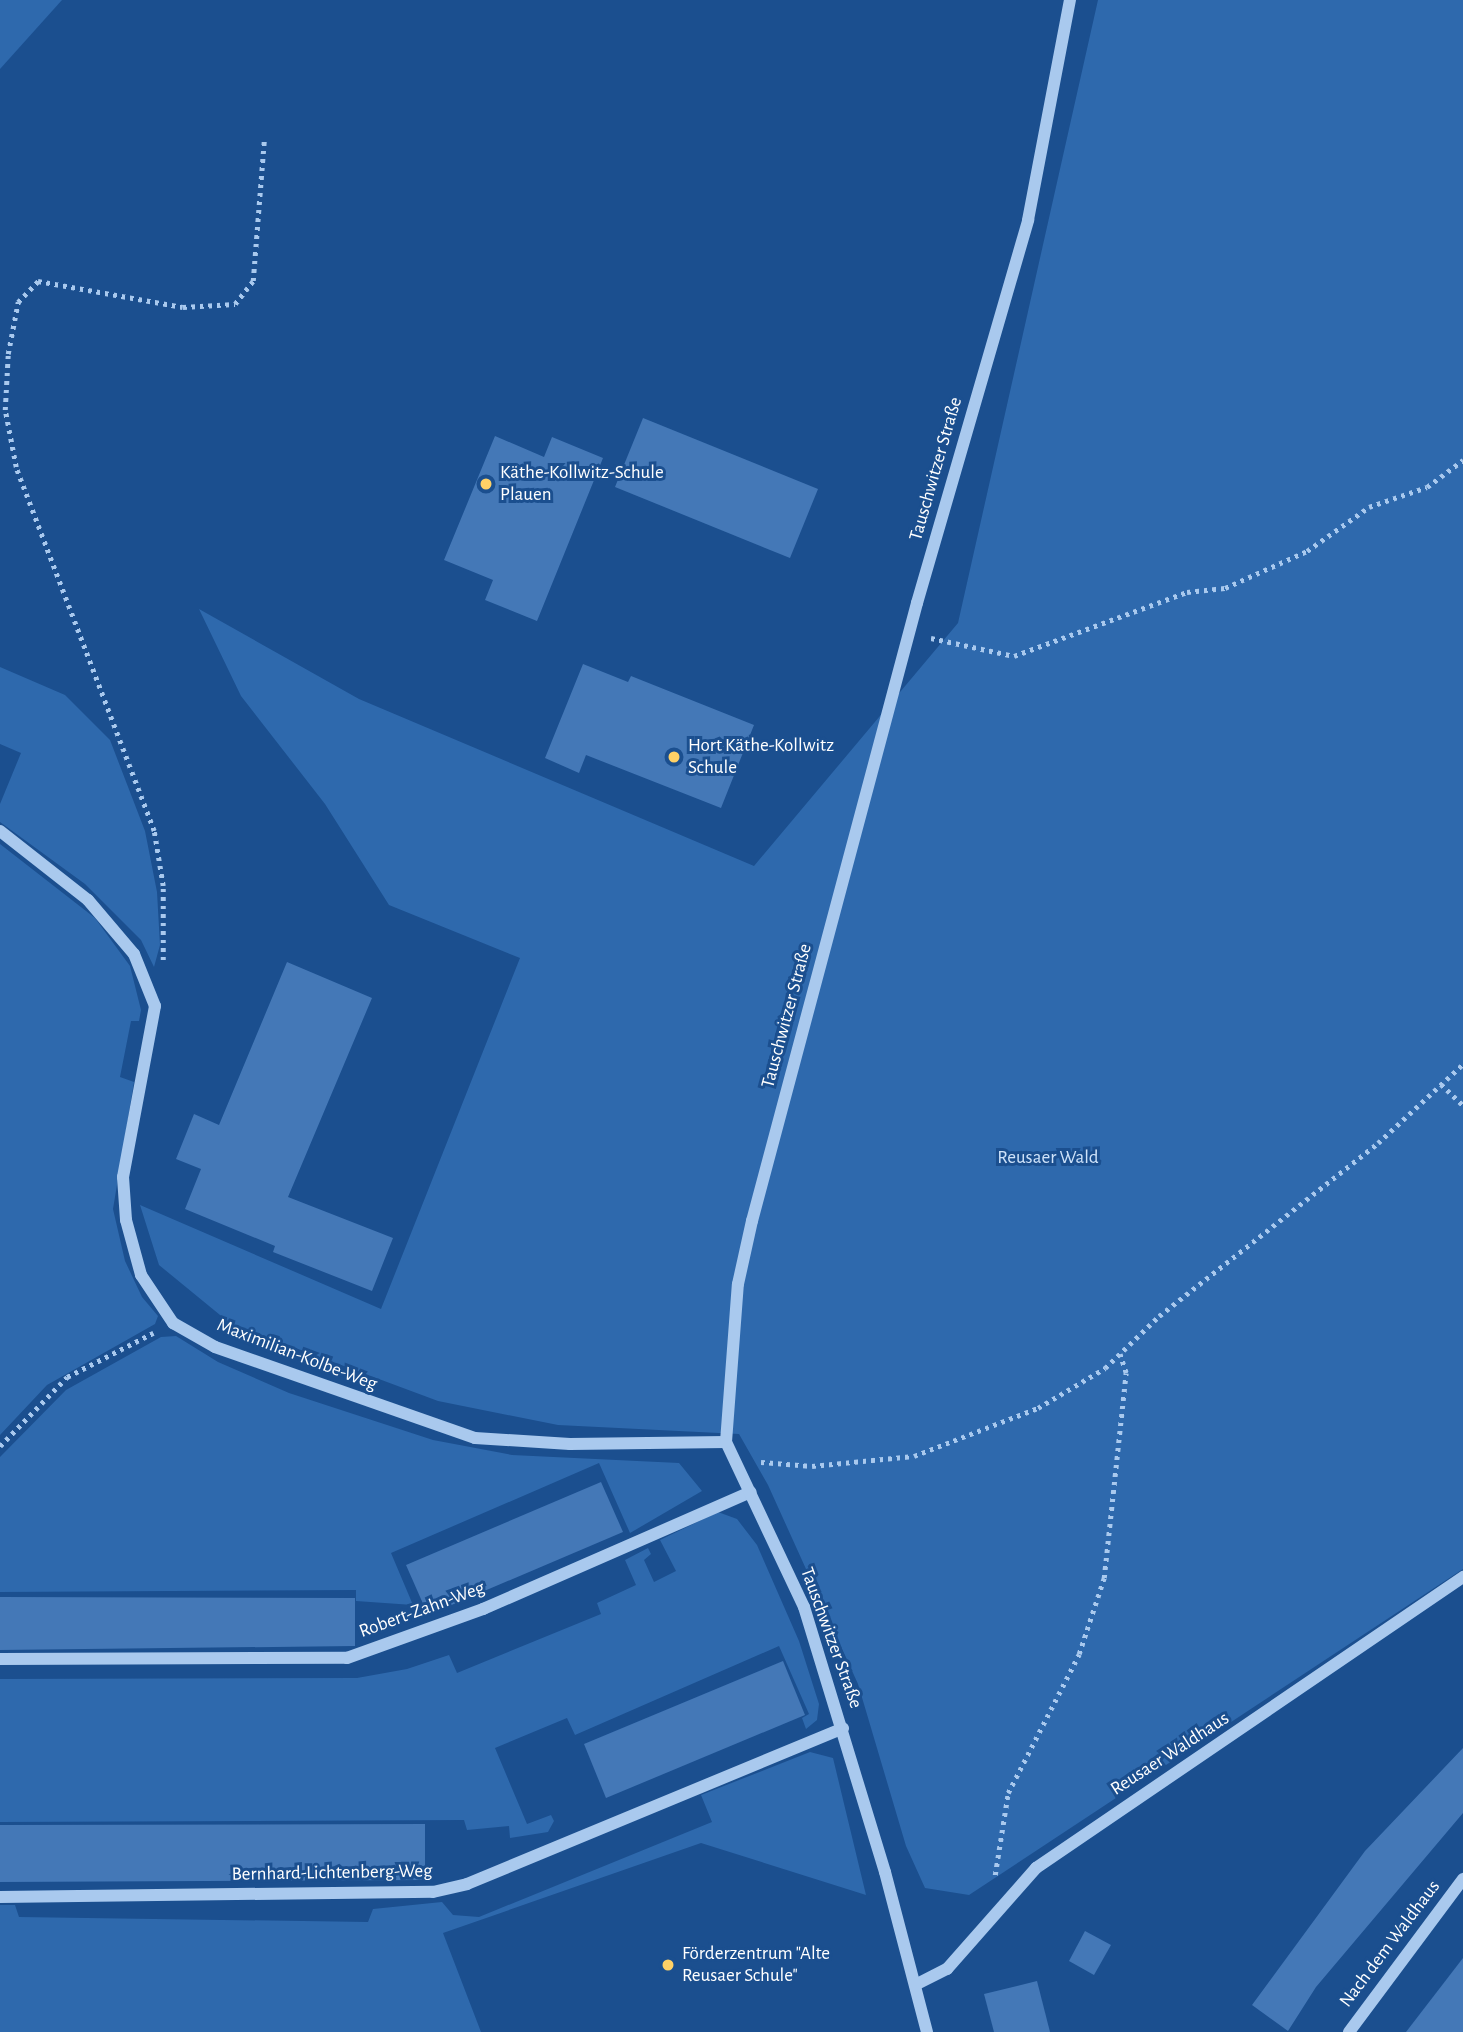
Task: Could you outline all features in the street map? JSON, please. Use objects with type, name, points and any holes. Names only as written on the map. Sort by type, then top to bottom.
[{"type":"street","name":"Tauschwitzer Straße","points":[[927,2032],[917,1984],[843,1728],[804,1607],[726,1442],[738,1284],[752,1221],[909,632],[1028,220],[1070,0]]},
{"type":"street","points":[[0,831],[88,900],[134,954],[155,1006]]},
{"type":"street","name":"Maximilian-Kolbe-Weg","points":[[155,1006],[123,1177],[126,1220],[141,1275],[173,1323],[228,1352],[475,1438],[570,1444],[726,1442]]},
{"type":"street","name":"Robert-Zahn-Weg","points":[[0,1659],[347,1658],[483,1609],[751,1492]]},
{"type":"street","name":"Reusaer Waldhaus","points":[[917,1984],[947,1969],[1036,1868],[1463,1577]]},
{"type":"street","name":"Bernhard-Lichtenberg-Weg","points":[[0,1897],[433,1892],[467,1884],[843,1728]]},
{"type":"street","name":"Nach dem Waldhaus","points":[[1349,2032],[1463,1880]]},
{"type":"path","points":[[155,1006],[166,944],[154,831],[16,467],[5,410],[8,354],[18,302],[38,281],[183,307],[234,304],[253,281],[264,140]]},
{"type":"path","points":[[909,632],[1014,656],[1187,592],[1225,588],[1307,551],[1369,507],[1427,487],[1463,460]]},
{"type":"path","points":[[735,1460],[812,1466],[914,1456],[1038,1408],[1120,1354],[1160,1316],[1307,1203],[1463,1064]]},
{"type":"path","points":[[1441,1084],[1463,1105]]},
{"type":"path","points":[[0,1446],[67,1377],[173,1323]]},
{"type":"path","points":[[991,1885],[1009,1793],[1079,1654],[1104,1578],[1126,1373],[1120,1354]]},
{"type":"green space","points":[[0,0],[62,0],[0,69]]},
{"type":"green space","name":"Reusaer Wald","points":[[1098,0],[1463,0],[1463,1569],[969,1895],[925,1888],[906,1846],[858,1684],[768,1485],[739,1434],[558,1425],[438,1401],[231,1324],[159,1265],[140,1205],[381,1309],[520,958],[389,905],[325,804],[241,696],[199,609],[359,699],[754,866],[958,623]]},
{"type":"green space","points":[[0,667],[65,695],[110,740],[145,831],[157,892],[160,945],[154,967],[141,940],[85,884],[0,822],[0,804],[21,753],[0,744]]},
{"type":"green space","points":[[0,844],[95,918],[130,966],[141,1010],[139,1021],[131,1021],[120,1077],[134,1082],[113,1209],[125,1261],[142,1297],[158,1316],[155,1324],[47,1385],[0,1435]]},
{"type":"green space","points":[[176,1336],[218,1362],[289,1393],[433,1440],[512,1455],[679,1463],[702,1491],[630,1533],[599,1463],[391,1553],[413,1605],[356,1601],[356,1590],[0,1592],[0,1457],[66,1390],[161,1337]]},
{"type":"green space","points":[[718,1512],[737,1519],[757,1545],[799,1641],[819,1704],[817,1720],[806,1729],[802,1718],[809,1714],[779,1646],[575,1735],[567,1718],[495,1748],[527,1824],[551,1815],[554,1821],[548,1832],[510,1838],[509,1826],[467,1830],[464,1820],[0,1822],[0,1679],[357,1678],[407,1669],[449,1655],[457,1673],[601,1614],[597,1603],[636,1585],[625,1560],[648,1548],[651,1554],[644,1560],[654,1582],[676,1571],[660,1540]]},
{"type":"green space","points":[[810,1752],[833,1758],[866,1895],[701,1843],[443,1933],[481,2032],[0,2032],[0,1905],[15,1905],[19,1917],[368,1922],[373,1909],[442,1902],[453,1915],[479,1917],[712,1822],[701,1795]]},
{"type":"building","points":[[643,418],[818,489],[790,558],[615,487]]},
{"type":"building","points":[[495,436],[544,457],[552,437],[603,458],[537,621],[485,600],[493,580],[444,560]]},
{"type":"building","points":[[583,664],[628,682],[631,676],[754,725],[721,808],[586,755],[579,773],[545,758]]},
{"type":"building","points":[[287,962],[372,998],[288,1197],[393,1238],[372,1291],[273,1252],[275,1246],[185,1209],[201,1169],[176,1159],[194,1114],[219,1125]]},
{"type":"building","points":[[601,1482],[623,1532],[428,1615],[406,1565]]},
{"type":"building","points":[[0,1597],[355,1598],[355,1646],[0,1650]]},
{"type":"building","points":[[783,1661],[805,1715],[606,1798],[584,1744]]},
{"type":"building","points":[[1463,1748],[1463,1813],[1316,1987],[1288,2031],[1252,2005],[1365,1851]]},
{"type":"building","points":[[425,1824],[425,1880],[0,1882],[0,1825]]},
{"type":"building","points":[[1085,1931],[1111,1945],[1094,1975],[1069,1961]]},
{"type":"building","points":[[1463,1958],[1463,2032],[1406,2032]]},
{"type":"building","points":[[1037,1981],[1050,2032],[994,2032],[984,1994]]},
{"type":"place","name":"Käthe-Kollwitz-Schule Plauen","points":[[486,484]]},
{"type":"place","name":"Hort Käthe-Kollwitz Schule","points":[[674,757]]},
{"type":"place","name":"Förderzentrum \"Alte Reusaer Schule\"","points":[[668,1965]]}]
